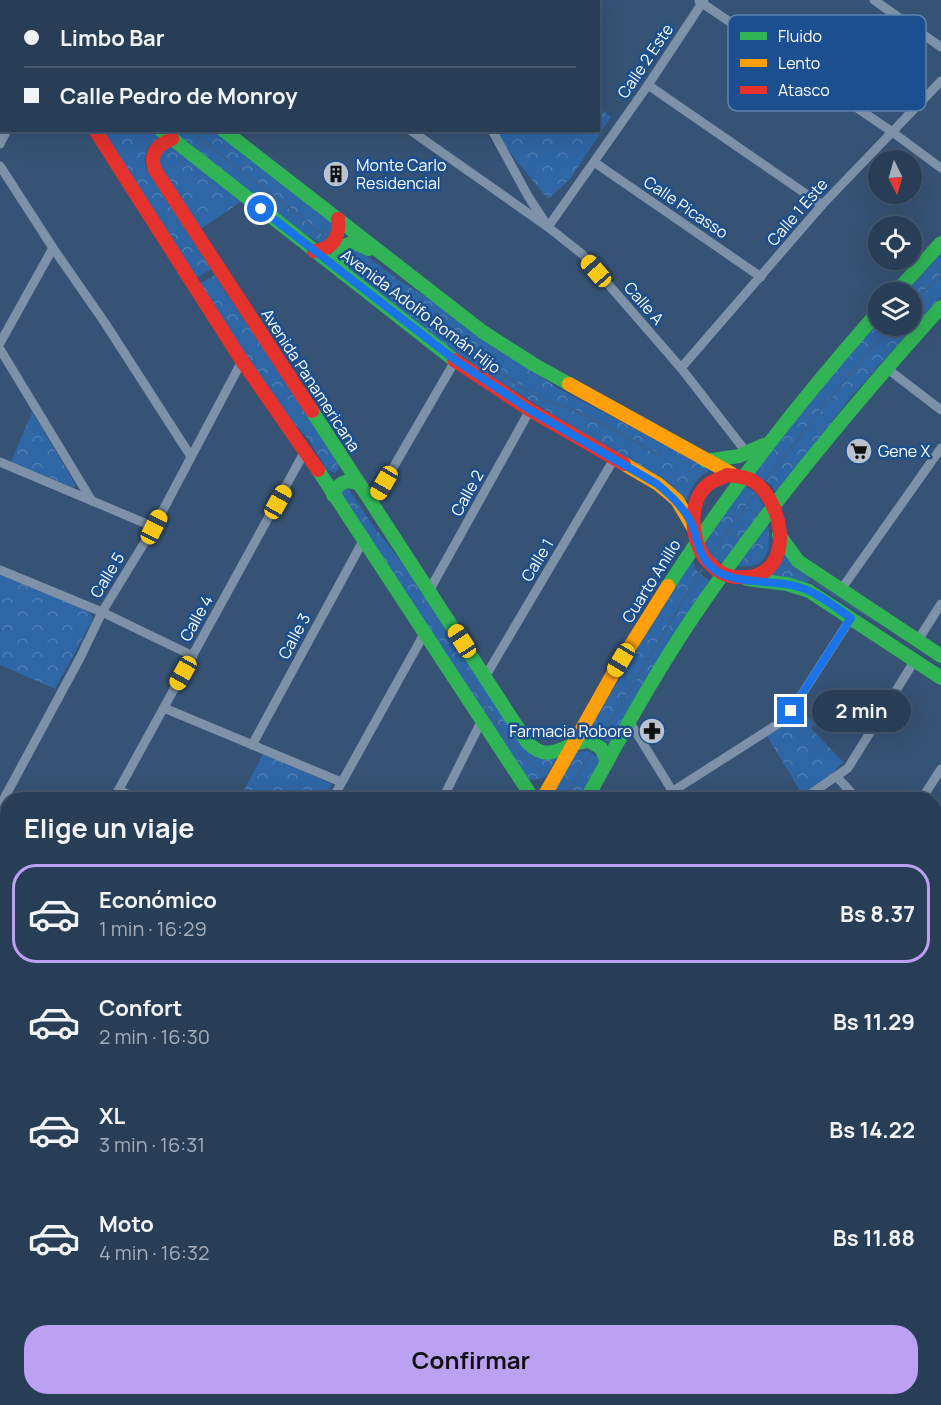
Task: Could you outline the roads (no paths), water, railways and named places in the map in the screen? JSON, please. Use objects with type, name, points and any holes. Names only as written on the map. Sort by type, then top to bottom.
[{"type":"main road","points":[[96,132],[242,361],[322,476],[529,792]]},
{"type":"main road","name":"Avenida Adolfo Román Hijo","points":[[163,132],[455,360],[530,410],[657,484],[670,494],[677,500],[707,563],[730,576]]},
{"type":"main road","name":"Avenida Adolfo Román Hijo","points":[[226,132],[338,222],[483,332],[533,364],[706,462],[761,486],[773,507]]},
{"type":"main road","name":"Avenida Panamericana","points":[[172,140],[154,150],[152,163],[155,170],[527,742],[541,753],[552,754],[583,742],[596,744],[603,749],[607,761]]},
{"type":"main road","points":[[316,251],[327,249],[333,244],[339,234],[338,222]]},
{"type":"main road","points":[[341,269],[337,255],[342,247],[353,242],[358,243],[402,275],[415,280]]},
{"type":"main road","points":[[905,282],[941,243]]},
{"type":"main road","points":[[590,792],[629,721],[689,623],[705,601],[730,576],[773,507],[885,368],[941,307]]},
{"type":"main road","name":"Cuarto Anillo","points":[[546,792],[695,535],[737,475],[770,441],[868,323]]},
{"type":"main road","points":[[706,462],[747,453],[770,441]]},
{"type":"main road","points":[[322,476],[329,480],[338,478],[345,473],[347,464]]},
{"type":"main road","points":[[695,535],[695,509],[703,489],[715,478],[737,475]]},
{"type":"main road","points":[[333,495],[336,486],[343,481],[352,480],[359,484]]},
{"type":"main road","points":[[730,576],[757,575],[771,565],[777,553],[779,535],[773,507]]},
{"type":"main road","points":[[779,535],[798,561],[941,656]]},
{"type":"main road","points":[[730,576],[768,581],[809,591],[941,678]]},
{"type":"main road","points":[[705,601],[729,590],[768,581]]},
{"type":"main road","points":[[879,637],[890,622]]},
{"type":"street","points":[[874,0],[895,15]]},
{"type":"street","points":[[702,1],[728,19]]},
{"type":"street","name":"Calle 2 Este","points":[[548,227],[648,85],[702,1]]},
{"type":"street","points":[[926,36],[941,47]]},
{"type":"street","name":"Calle 1 Este","points":[[926,96],[941,81]]},
{"type":"street","points":[[648,85],[822,205]]},
{"type":"street","points":[[862,111],[941,168]]},
{"type":"street","name":"Calle 1 Este","points":[[681,368],[822,205],[911,111]]},
{"type":"street","name":"Calle A","points":[[413,132],[548,227],[582,254],[681,368],[747,453]]},
{"type":"street","points":[[493,132],[528,196],[548,227]]},
{"type":"street","name":"Calle Picasso","points":[[594,162],[761,277]]},
{"type":"street","points":[[0,166],[53,248],[105,322],[190,455]]},
{"type":"street","points":[[0,343],[53,248]]},
{"type":"street","points":[[0,350],[92,501]]},
{"type":"street","points":[[372,504],[455,360]]},
{"type":"street","name":"Calle 5","points":[[8,792],[102,612],[154,527],[190,455],[242,361]]},
{"type":"street","points":[[885,368],[941,410]]},
{"type":"street","name":"Calle 2","points":[[429,591],[530,410]]},
{"type":"street","points":[[840,591],[941,448]]},
{"type":"street","name":"Calle 4","points":[[118,790],[305,451]]},
{"type":"street","name":"Calle 1","points":[[485,677],[614,459]]},
{"type":"street","points":[[0,462],[154,527]]},
{"type":"street","name":"Calle 3","points":[[252,746],[363,541]]},
{"type":"street","points":[[0,570],[102,612],[193,656]]},
{"type":"street","points":[[918,640],[941,604]]},
{"type":"street","points":[[682,792],[781,722],[791,711],[851,618]]},
{"type":"street","points":[[336,792],[424,634]]},
{"type":"street","points":[[814,792],[837,777],[854,761],[915,660]]},
{"type":"street","points":[[164,708],[341,783]]},
{"type":"street","points":[[446,792],[482,720]]},
{"type":"street","points":[[629,721],[673,792]]},
{"type":"street","points":[[926,792],[941,768]]},
{"type":"street","points":[[837,777],[851,792]]},
{"type":"street","points":[[118,790],[123,792]]},
{"type":"waterway","points":[[192,132],[329,239]]},
{"type":"waterway","points":[[345,252],[491,368],[544,400],[572,409],[660,455]]},
{"type":"waterway","points":[[922,294],[941,275]]},
{"type":"waterway","points":[[767,479],[825,404],[883,336]]},
{"type":"waterway","points":[[712,554],[757,491]]},
{"type":"waterway","points":[[725,530],[737,537]]},
{"type":"waterway","points":[[781,561],[875,621]]},
{"type":"waterway","points":[[600,739],[702,569]]},
{"type":"waterway","points":[[466,672],[509,741],[530,764],[542,772]]},
{"type":"waterway","points":[[569,792],[591,754]]},
{"type":"place","name":"Monte Carlo Residencial","points":[[336,174]]},
{"type":"place","name":"Gene X","points":[[859,451]]},
{"type":"place","name":"Farmacia Robore","points":[[652,731]]}]
